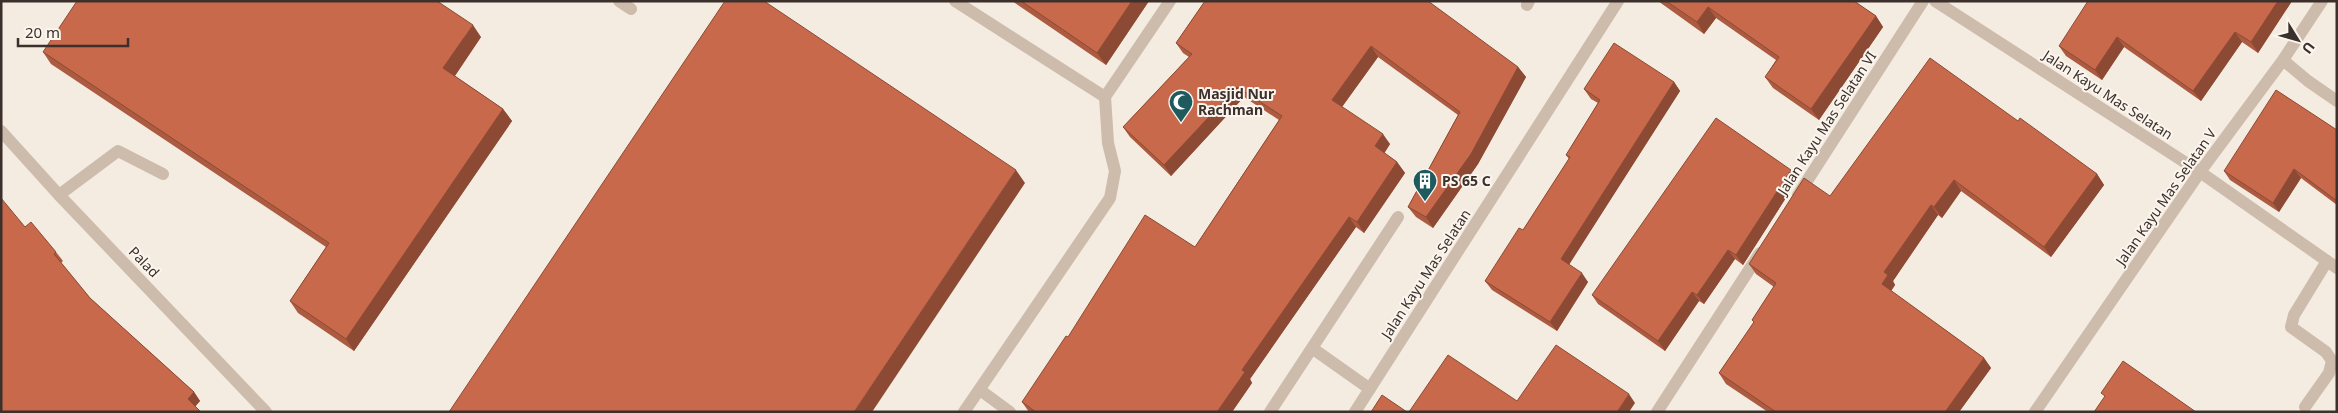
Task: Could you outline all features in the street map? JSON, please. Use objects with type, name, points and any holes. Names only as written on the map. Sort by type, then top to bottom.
[{"type":"street","points":[[619,1],[631,9]]},
{"type":"street","points":[[955,1],[1105,97]]},
{"type":"street","points":[[964,412],[1110,198],[1115,171],[1108,143],[1105,97],[1170,1]]},
{"type":"street","name":"Jalan Kayu Mas Selatan","points":[[1355,412],[1618,1]]},
{"type":"street","name":"Jalan Kayu Mas Selatan VI","points":[[1790,207],[1923,1]]},
{"type":"street","name":"Jalan Kayu Mas Selatan","points":[[1934,1],[2200,172],[2332,265]]},
{"type":"street","name":"Jalan Kayu Mas Selatan V","points":[[2035,412],[2200,172],[2283,60],[2322,1]]},
{"type":"street","points":[[2283,60],[2308,81],[2337,100]]},
{"type":"street","name":"Palad","points":[[1,131],[59,195],[266,412]]},
{"type":"street","points":[[59,195],[118,151],[163,174]]},
{"type":"street","points":[[1270,412],[1398,217]]},
{"type":"street","points":[[1657,412],[1769,240]]},
{"type":"street","points":[[2305,408],[2328,373],[2332,360],[2326,352],[2291,327],[2294,315],[2332,265]]},
{"type":"street","points":[[1312,348],[1370,389]]},
{"type":"street","points":[[980,390],[1010,412]]},
{"type":"building","points":[[77,1],[437,1],[473,25],[443,68],[503,109],[346,339],[290,301],[329,243],[43,52]]},
{"type":"building","points":[[725,1],[764,1],[1016,170],[854,412],[449,412]]},
{"type":"building","points":[[1021,1],[1132,1],[1097,53]]},
{"type":"building","points":[[1205,1],[1428,1],[1518,67],[1471,154],[1426,217],[1408,207],[1460,112],[1371,46],[1332,100],[1383,134],[1375,146],[1397,162],[1357,222],[1349,217],[1242,370],[1245,372],[1217,412],[1036,412],[1022,402],[1066,336],[1068,337],[1145,215],[1195,247],[1282,116],[1237,87],[1164,165],[1123,127],[1192,54],[1176,43]]},
{"type":"building","points":[[1666,1],[1854,1],[1876,16],[1811,109],[1765,77],[1779,57],[1708,7],[1697,22]]},
{"type":"building","points":[[2088,1],[2278,1],[2251,42],[2235,32],[2193,91],[2117,37],[2095,70],[2059,46]]},
{"type":"building","points":[[1614,43],[1674,82],[1561,259],[1582,273],[1550,322],[1485,281],[1519,228],[1523,230],[1570,157],[1566,155],[1600,100],[1584,89]]},
{"type":"building","points":[[1930,58],[2018,121],[2020,118],[2097,174],[2044,247],[1954,180],[1934,207],[1931,205],[1884,272],[1888,275],[1882,284],[1984,358],[1945,412],[1776,412],[1719,373],[1754,322],[1752,320],[1776,283],[1749,264],[1804,178],[1830,196]]},
{"type":"building","points":[[2276,90],[2337,130],[2337,201],[2294,169],[2273,203],[2224,171]]},
{"type":"building","points":[[1716,118],[1791,170],[1736,255],[1728,250],[1697,295],[1692,292],[1658,341],[1592,295]]},
{"type":"building","points":[[1,198],[25,227],[31,222],[90,298],[194,392],[188,399],[201,412],[1,412]]},
{"type":"building","points":[[1556,345],[1629,394],[1617,412],[1409,412],[1448,355],[1517,401]]},
{"type":"building","points":[[2123,361],[2196,412],[2094,412],[2105,396],[2101,393]]},
{"type":"building","points":[[1382,395],[1407,412],[1371,412]]},
{"type":"place","name":"Masjid Nur Rachman","points":[[1181,123]]},
{"type":"place","name":"PS 65 C","points":[[1425,202]]}]
